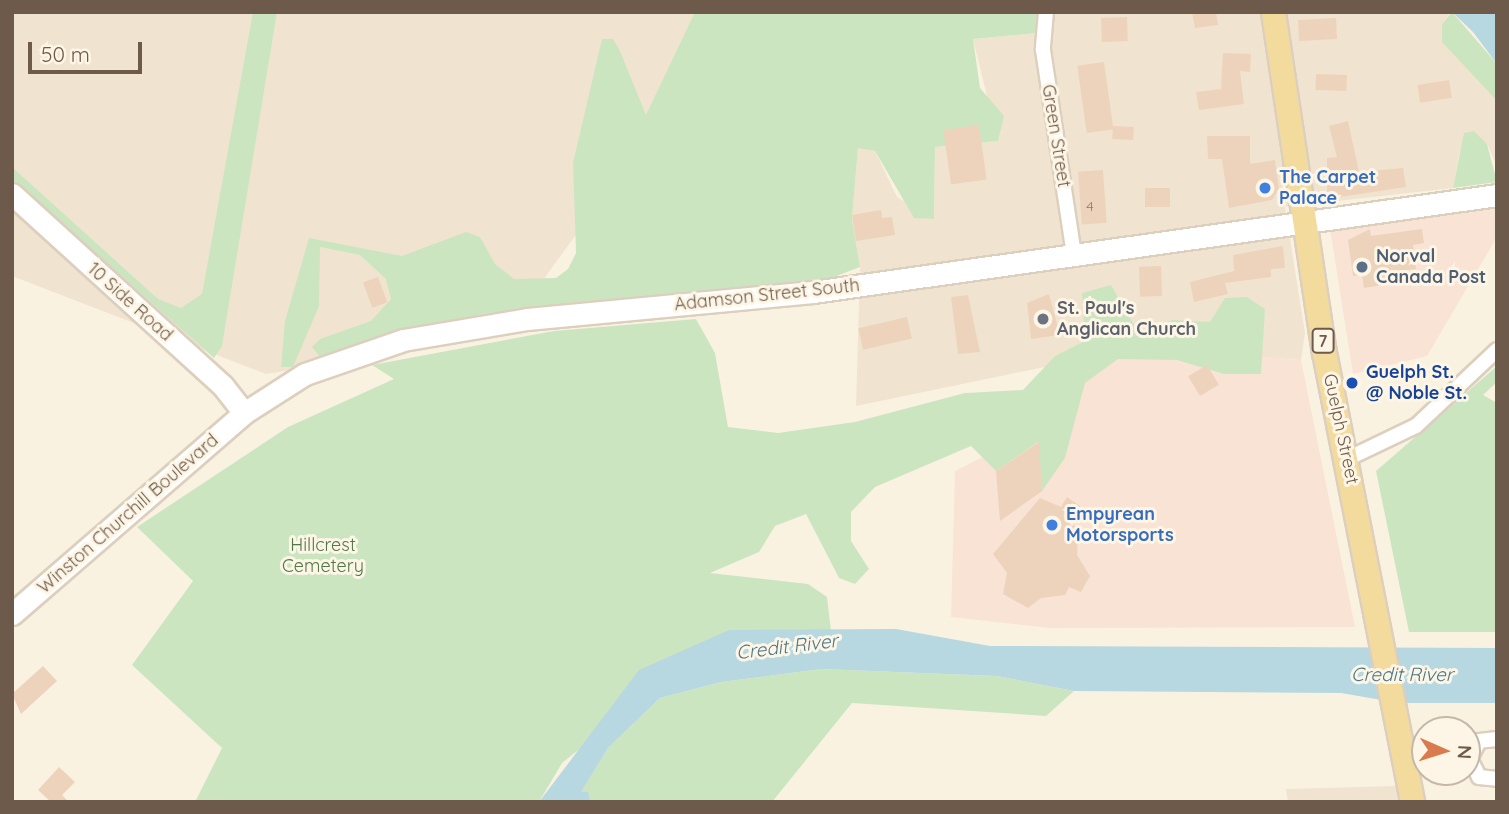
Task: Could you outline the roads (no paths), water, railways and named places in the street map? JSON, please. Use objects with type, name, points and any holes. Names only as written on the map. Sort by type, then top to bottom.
[{"type":"main road","name":"Guelph Street","points":[[1273,12],[1304,221],[1347,459],[1382,622],[1412,802]]},
{"type":"main road","name":"10 Side Road","points":[[12,194],[223,386],[244,413]]},
{"type":"main road","name":"Adamson Street South","points":[[244,413],[335,361],[449,330],[813,292],[1497,195]]},
{"type":"main road","name":"Winston Churchill Boulevard","points":[[12,614],[244,413]]},
{"type":"street","name":"Green Street","points":[[1044,14],[1074,256]]},
{"type":"street","points":[[1347,459],[1416,426],[1497,350]]},
{"type":"street","points":[[1497,739],[1479,741],[1470,759],[1479,777],[1497,779]]},
{"type":"water","points":[[1452,12],[1497,12],[1497,64],[1473,32]]},
{"type":"water","name":"Credit River","points":[[896,629],[990,646],[1497,648],[1497,703],[1399,703],[1341,693],[1074,691],[997,676],[821,669],[721,682],[660,698],[608,748],[581,792],[588,792],[590,802],[539,802],[639,670],[729,630]]},
{"type":"place","name":"The Carpet Palace","points":[[1265,188]]},
{"type":"place","name":"Norval Canada Post","points":[[1362,267]]},
{"type":"place","name":"St. Paul's Anglican Church","points":[[1043,319]]},
{"type":"place","name":"Guelph St. @ Noble St.","points":[[1352,383]]},
{"type":"place","name":"Empyrean Motorsports","points":[[1052,525]]},
{"type":"park label","name":"Hillcrest Cemetery","points":[[323,556]]}]
